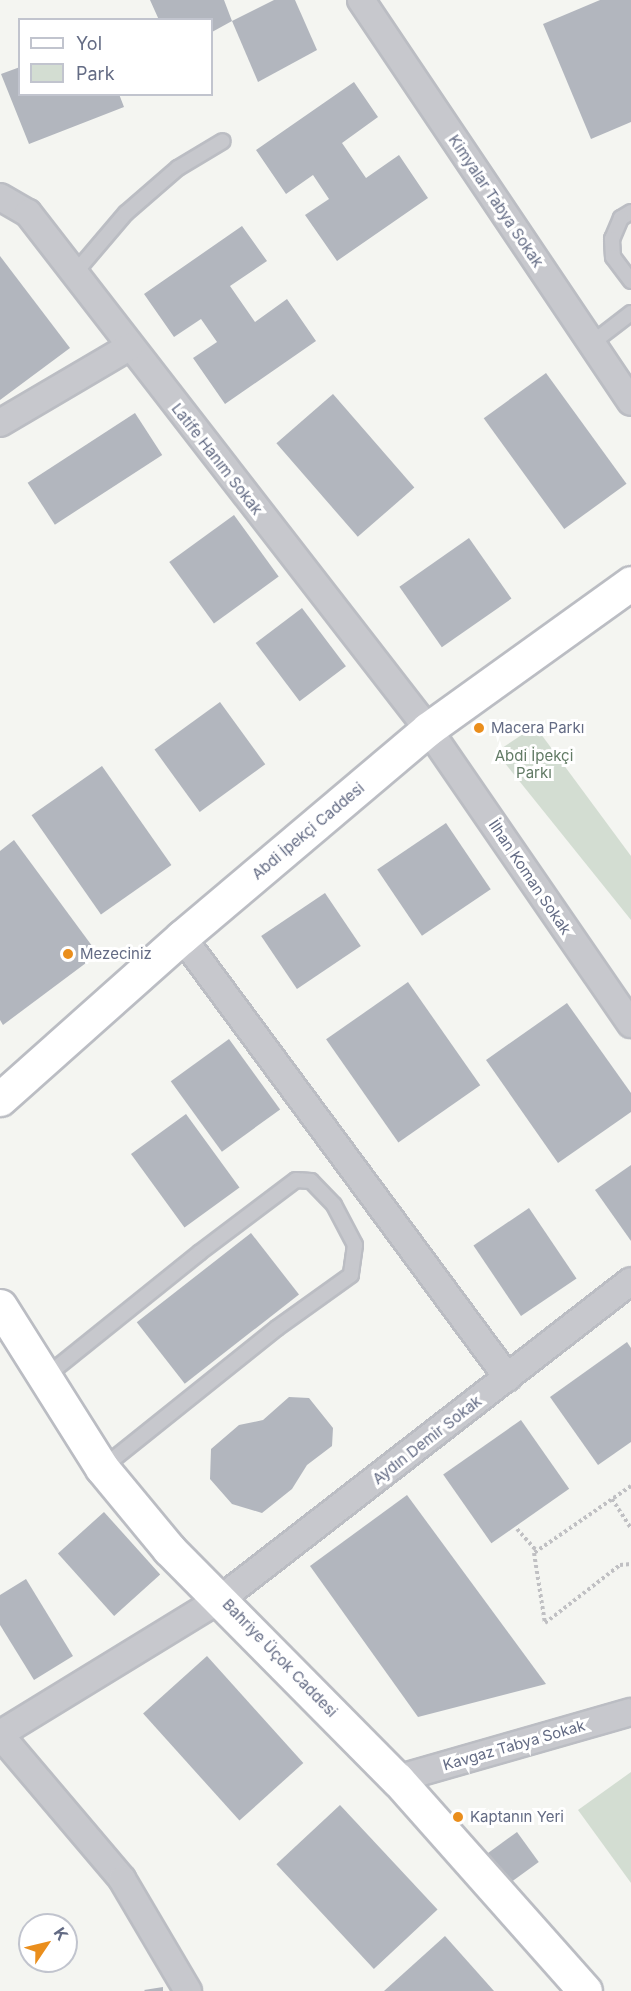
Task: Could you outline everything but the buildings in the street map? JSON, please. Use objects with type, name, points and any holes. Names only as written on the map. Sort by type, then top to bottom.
[{"type":"main road","name":"Abdi İpekçi Caddesi","points":[[0,1099],[182,937],[428,729],[631,583]]},
{"type":"main road","name":"Bahriye Üçok Caddesi","points":[[0,1306],[43,1379],[102,1468],[169,1549],[222,1598],[397,1779],[585,1991]]},
{"type":"street","name":"Kimyalar Tabya Sokak","points":[[361,0],[631,402]]},
{"type":"street","name":"Latife Hanım Sokak","points":[[0,197],[28,213],[129,347],[428,729]]},
{"type":"street","points":[[0,423],[129,347]]},
{"type":"street","name":"İlhan Koman Sokak","points":[[428,729],[631,1024]]},
{"type":"street","points":[[182,937],[508,1378]]},
{"type":"street","name":"Aydın Demir Sokak","points":[[0,1734],[222,1598],[631,1281]]},
{"type":"street","name":"Kavgaz Tabya Sokak","points":[[397,1779],[631,1712]]},
{"type":"street","points":[[0,1734],[122,1879],[188,1991]]},
{"type":"lane","points":[[74,274],[126,213],[178,168],[223,141]]},
{"type":"lane","points":[[631,212],[621,218],[612,239],[613,257],[631,282]]},
{"type":"lane","points":[[592,343],[631,314]]},
{"type":"lane","points":[[43,1379],[199,1252],[296,1180],[311,1181],[334,1205],[355,1245],[351,1275],[277,1328],[102,1468]]},
{"type":"path","points":[[631,1486],[534,1553],[545,1623],[620,1565],[631,1564]]},
{"type":"path","points":[[612,1499],[631,1528]]},
{"type":"path","points":[[517,1529],[537,1551]]},
{"type":"green space","name":"Abdi İpekçi Parkı","points":[[535,726],[631,856],[631,920],[496,752]]},
{"type":"green space","points":[[631,1772],[631,1883],[578,1810]]},
{"type":"place","name":"Macera Parkı","points":[[479,728]]},
{"type":"place","name":"Mezeciniz","points":[[68,954]]},
{"type":"place","name":"Kaptanın Yeri","points":[[458,1817]]}]
